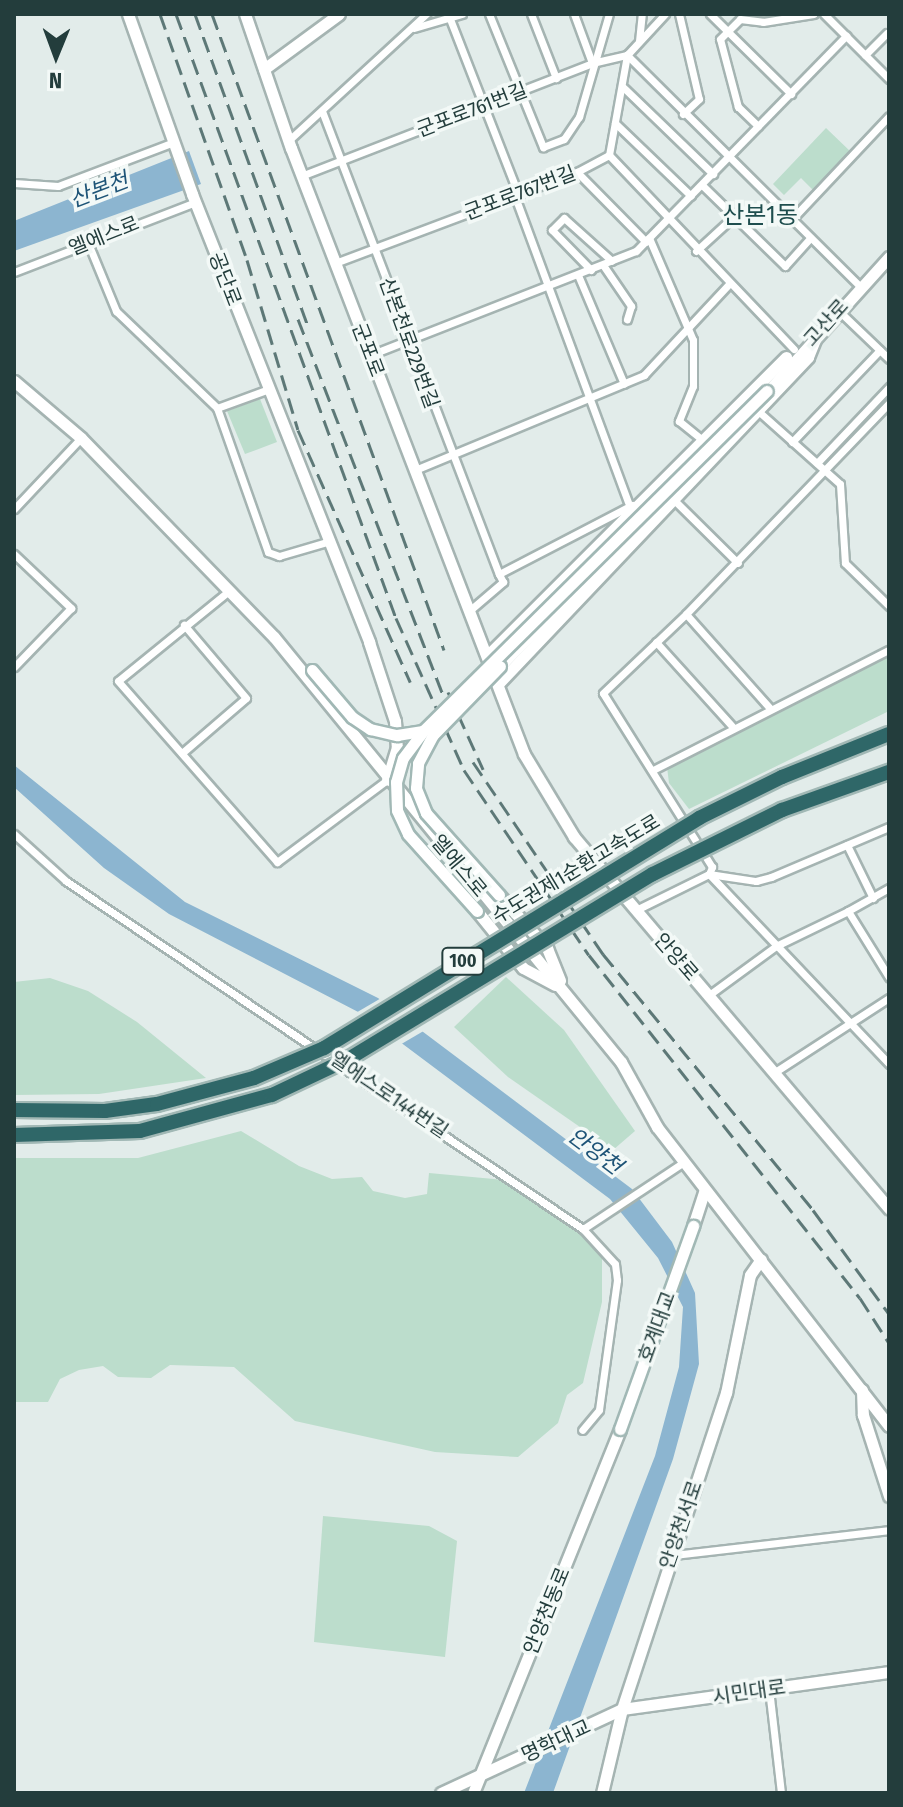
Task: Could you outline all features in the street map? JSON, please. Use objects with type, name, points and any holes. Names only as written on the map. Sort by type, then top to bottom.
[{"type":"highway","name":"수도권제1순환고속도로","points":[[14,1110],[105,1111],[157,1104],[268,1072],[324,1048],[699,818],[782,777],[889,734]]},
{"type":"highway","name":"100","points":[[14,1135],[140,1131],[272,1095],[350,1058],[653,874],[782,810],[889,772]]},
{"type":"street","name":"공단로","points":[[128,14],[194,198],[330,541],[395,721],[397,747],[387,780]]},
{"type":"street","name":"군포로","points":[[245,14],[289,145],[499,683]]},
{"type":"street","points":[[264,69],[339,14]]},
{"type":"street","points":[[289,145],[426,14]]},
{"type":"street","points":[[413,29],[462,14]]},
{"type":"street","points":[[489,14],[518,92],[543,147],[564,139],[579,117],[592,63],[609,14]]},
{"type":"street","points":[[531,14],[556,78]]},
{"type":"street","points":[[574,14],[592,63]]},
{"type":"street","points":[[639,41],[642,14]]},
{"type":"street","points":[[665,14],[627,55],[624,88],[609,155],[728,285],[794,349]]},
{"type":"street","points":[[679,14],[699,99],[683,114]]},
{"type":"street","points":[[710,14],[791,94]]},
{"type":"street","points":[[758,126],[738,107],[720,39],[741,17],[763,22],[813,14]]},
{"type":"street","points":[[824,14],[889,79]]},
{"type":"street","points":[[450,19],[632,506]]},
{"type":"street","points":[[865,55],[888,31]]},
{"type":"street","points":[[370,355],[591,270],[648,240],[846,36]]},
{"type":"street","points":[[627,55],[683,114],[860,286]]},
{"type":"street","name":"군포로761번길","points":[[301,176],[592,63],[627,55]]},
{"type":"street","points":[[624,88],[713,174]]},
{"type":"street","name":"산본천로229번길","points":[[322,111],[499,574]]},
{"type":"street","points":[[792,219],[889,116]]},
{"type":"street","points":[[615,123],[691,196]]},
{"type":"street","points":[[14,183],[58,186],[176,148]]},
{"type":"street","name":"군포로767번길","points":[[335,263],[577,172],[609,155]]},
{"type":"street","points":[[577,172],[659,251],[693,340],[693,386],[679,421],[704,441]]},
{"type":"street","points":[[702,185],[785,266],[810,238]]},
{"type":"street","name":"엘에스로","points":[[14,272],[194,198]]},
{"type":"street","points":[[696,251],[734,216]]},
{"type":"street","points":[[591,270],[552,230],[564,218],[612,261]]},
{"type":"street","points":[[88,243],[116,311],[217,408],[268,552],[279,556],[330,541]]},
{"type":"street","name":"고산로","points":[[766,391],[819,329],[889,257]]},
{"type":"street","points":[[603,265],[631,306],[627,319]]},
{"type":"street","points":[[578,275],[624,384]]},
{"type":"street","points":[[415,470],[592,400],[644,375],[728,285]]},
{"type":"street","points":[[838,309],[889,359]]},
{"type":"street","points":[[487,656],[632,506],[704,441],[794,349],[819,329]]},
{"type":"street","points":[[499,683],[808,357],[819,329]]},
{"type":"street","points":[[792,442],[880,350]]},
{"type":"street","name":"엘에스로","points":[[14,381],[81,438],[274,637],[387,780],[621,1062],[657,1127],[889,1426]]},
{"type":"street","points":[[709,874],[712,867],[603,693],[808,491],[820,466],[889,387]]},
{"type":"street","points":[[217,408],[269,389]]},
{"type":"street","points":[[563,989],[523,968],[408,834],[397,810],[396,782],[403,758],[424,730],[766,391]]},
{"type":"street","points":[[563,989],[547,948],[426,813],[416,788],[418,763],[433,735],[766,391]]},
{"type":"street","points":[[820,466],[889,403]]},
{"type":"street","points":[[757,410],[840,484],[845,563],[889,606]]},
{"type":"street","points":[[14,509],[81,438]]},
{"type":"street","points":[[673,499],[738,563]]},
{"type":"street","points":[[469,611],[503,582],[499,574],[632,506]]},
{"type":"street","points":[[14,554],[71,608],[14,667]]},
{"type":"street","points":[[230,590],[118,681],[277,862],[387,780]]},
{"type":"street","points":[[686,614],[769,707]]},
{"type":"street","points":[[182,753],[246,698],[184,625]]},
{"type":"street","points":[[274,637],[312,670],[352,717],[370,729],[397,735],[424,730]]},
{"type":"street","points":[[656,642],[732,726]]},
{"type":"street","points":[[653,770],[769,707],[889,650]]},
{"type":"street","name":"안양로","points":[[499,683],[524,754],[566,825],[635,910],[887,1202]]},
{"type":"street","points":[[635,910],[709,874],[756,881],[889,827]]},
{"type":"street","name":"엘에스로144번길","points":[[14,834],[66,881],[583,1229],[615,1264],[617,1280],[599,1410],[582,1430]]},
{"type":"street","points":[[847,845],[873,898]]},
{"type":"street","points":[[709,874],[889,1064]]},
{"type":"street","points":[[709,995],[776,946],[886,890],[889,900]]},
{"type":"street","points":[[848,911],[889,977]]},
{"type":"street","points":[[775,1072],[889,998]]},
{"type":"street","points":[[583,1229],[684,1162]]},
{"type":"street","name":"호계대교","points":[[620,1429],[705,1190]]},
{"type":"street","name":"안양천서로","points":[[602,1793],[622,1709],[670,1555],[726,1393],[750,1275],[761,1259]]},
{"type":"street","points":[[862,1389],[863,1415],[889,1496]]},
{"type":"street","name":"안양천동로","points":[[473,1793],[620,1429]]},
{"type":"street","points":[[670,1555],[889,1530]]},
{"type":"street","name":"시민대로","points":[[610,1716],[622,1709],[889,1672]]},
{"type":"street","points":[[769,1689],[781,1793]]},
{"type":"street","name":"명학대교","points":[[482,1774],[610,1716]]},
{"type":"street","points":[[441,1793],[482,1774]]},
{"type":"green space","points":[[826,128],[852,153],[815,192],[801,178],[784,195],[773,184]]},
{"type":"green space","points":[[260,399],[277,442],[245,454],[227,411]]},
{"type":"green space","points":[[889,655],[889,711],[689,809],[669,783],[667,767]]},
{"type":"green space","points":[[506,977],[564,1030],[635,1131],[613,1150],[508,1077],[454,1027]]},
{"type":"green space","points":[[50,978],[88,991],[137,1022],[206,1078],[99,1094],[14,1095],[14,982]]},
{"type":"green space","points":[[241,1131],[299,1166],[332,1179],[362,1177],[373,1191],[405,1198],[427,1194],[429,1173],[516,1181],[602,1243],[602,1302],[583,1383],[567,1395],[558,1423],[518,1457],[435,1452],[295,1421],[234,1367],[170,1365],[151,1378],[118,1377],[103,1366],[79,1370],[60,1379],[48,1402],[14,1402],[14,1158],[138,1158]]},
{"type":"green space","points":[[323,1516],[429,1526],[457,1541],[445,1657],[314,1642]]},
{"type":"water","name":"산본천","points":[[189,151],[201,184],[14,251],[14,221]]},
{"type":"water","points":[[14,765],[185,902],[378,998],[632,1189],[672,1242],[695,1293],[699,1364],[673,1459],[553,1793],[524,1793],[655,1456],[679,1367],[683,1307],[658,1258],[610,1199],[364,1015],[169,914],[104,868],[14,787]]},
{"type":"pier","points":[[383,997],[427,1029],[398,1046],[354,1014]]},
{"type":"railway","points":[[160,14],[247,260],[298,430],[410,682]]},
{"type":"railway","points":[[176,14],[396,618],[464,770],[589,955],[860,1298],[889,1343]]},
{"type":"railway","points":[[195,14],[308,326]]},
{"type":"railway","points":[[212,14],[444,650]]},
{"type":"railway","points":[[298,319],[448,707]]},
{"type":"railway","points":[[448,692],[483,769]]},
{"type":"railway","points":[[473,762],[603,954],[813,1210],[889,1314]]},
{"type":"district","name":"산본1동","points":[[760,216]]},
{"type":"water label","name":"안양천","points":[[595,1151]]}]
